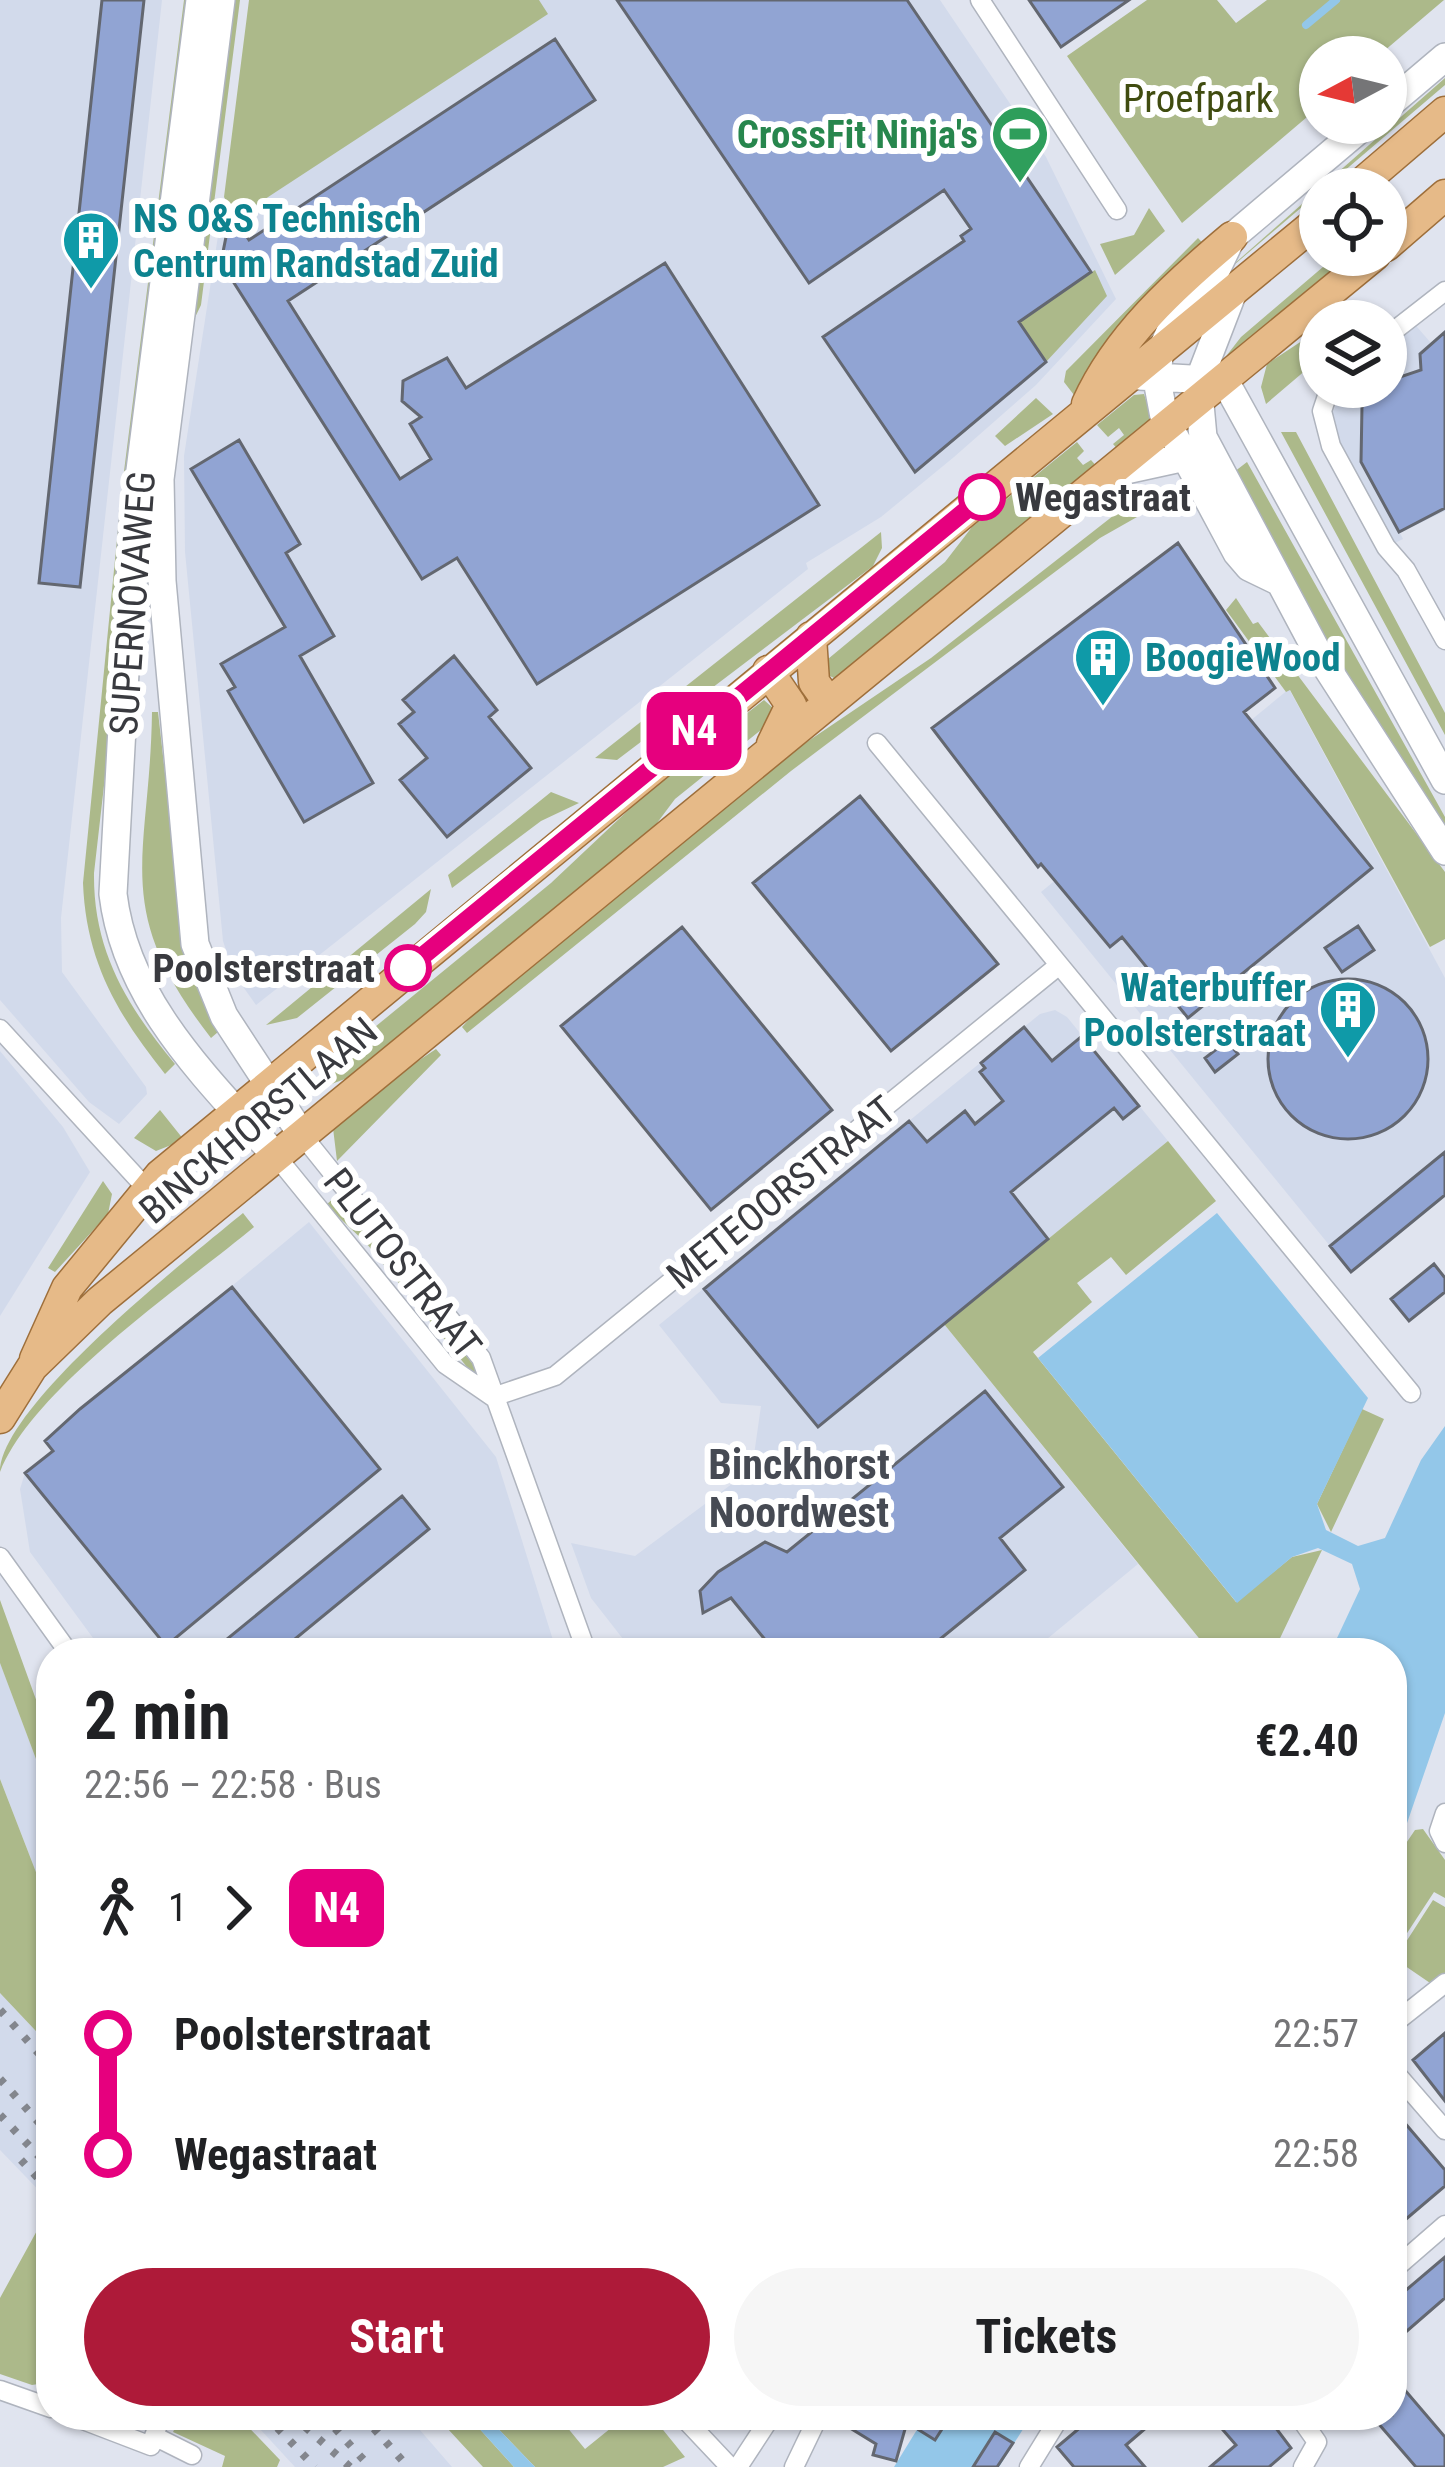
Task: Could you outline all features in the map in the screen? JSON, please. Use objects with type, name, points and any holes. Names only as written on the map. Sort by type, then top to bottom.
[{"type":"main road","name":"SUPERNOVAWEG","points":[[200,0],[133,525],[113,894],[135,979],[236,1112],[276,1156]]},
{"type":"main road","name":"SUPERNOVAWEG","points":[[221,0],[163,457],[159,540],[195,944],[218,1005],[302,1135]]},
{"type":"main road","points":[[1407,89],[1445,57]]},
{"type":"main road","points":[[1380,168],[1445,112]]},
{"type":"main road","points":[[1082,416],[1098,381],[1133,333],[1232,237],[1342,144]]},
{"type":"main road","points":[[1430,216],[1445,195]]},
{"type":"main road","points":[[1232,237],[1217,268],[1178,314],[1149,368],[1168,428],[1197,454],[1280,582],[1360,724],[1445,851]]},
{"type":"main road","name":"BINCKHORSTLAAN","points":[[0,1418],[32,1366],[49,1318],[67,1288],[147,1189],[768,671],[1082,416],[1149,368],[1299,237]]},
{"type":"main road","name":"BINCKHORSTLAAN","points":[[32,1366],[100,1301],[1168,428],[1206,388],[1348,276]]},
{"type":"main road","points":[[1197,454],[1206,388],[1233,292]]},
{"type":"main road","points":[[1149,368],[1206,388],[1445,780]]},
{"type":"main road","points":[[1112,473],[1197,454]]},
{"type":"main road","points":[[811,637],[814,682],[829,703]]},
{"type":"main road","points":[[766,755],[791,705],[768,671]]},
{"type":"street","points":[[980,0],[1117,210]]},
{"type":"street","points":[[1407,323],[1445,291]]},
{"type":"street","points":[[1323,408],[1327,438],[1385,548],[1406,569],[1445,640]]},
{"type":"street","points":[[877,743],[1411,1393]]},
{"type":"street","name":"METEOORSTRAAT","points":[[493,1397],[555,1376],[1058,966]]},
{"type":"street","name":"BINCKHORSTLAAN","points":[[0,1029],[95,1139],[147,1189]]},
{"type":"street","name":"PLUTOSTRAAT","points":[[302,1135],[475,1348],[581,1638]]},
{"type":"street","name":"PLUTOSTRAAT","points":[[276,1156],[448,1368],[493,1397]]},
{"type":"street","points":[[0,1557],[58,1638]]},
{"type":"street","points":[[1445,1814],[1439,1831],[1445,1844]]},
{"type":"street","points":[[1407,2014],[1445,1983]]},
{"type":"street","points":[[1407,2086],[1445,2130]]},
{"type":"street","points":[[1407,2258],[1445,2225]]},
{"type":"street","points":[[0,2390],[36,2403]]},
{"type":"street","points":[[110,2430],[151,2446],[156,2430]]},
{"type":"street","points":[[696,2430],[734,2467],[761,2430]]},
{"type":"street","points":[[794,2467],[812,2430]]},
{"type":"street","points":[[1029,2467],[1052,2430]]},
{"type":"street","points":[[1303,2467],[1317,2442],[1309,2430]]},
{"type":"street","points":[[154,2436],[192,2455]]},
{"type":"shaded area","points":[[0,0],[162,0],[61,918],[62,972],[146,1087],[147,1094],[119,1124],[89,1102],[0,1000]]},
{"type":"shaded area","points":[[539,0],[940,0],[1046,157],[1116,299],[1036,385],[881,517],[806,563],[808,569],[256,1005],[234,974],[223,941],[185,552],[184,456],[224,197],[237,217],[547,14]]},
{"type":"shaded area","points":[[1411,320],[1431,343],[1445,330],[1445,511],[1400,533],[1403,539],[1393,544],[1337,440],[1332,414],[1335,408],[1407,408],[1407,324]]},
{"type":"shaded area","points":[[1289,689],[1445,978],[1445,1152],[1330,1246],[1041,892]]},
{"type":"shaded area","points":[[1055,1010],[1067,1017],[1168,1141],[944,1324],[1138,1564],[1048,1638],[622,1638],[591,1598],[571,1543],[635,1556],[752,1469],[761,1406],[721,1403],[659,1325],[1040,1014]]},
{"type":"shaded area","points":[[0,1051],[63,1127],[90,1172],[0,1316]]},
{"type":"shaded area","points":[[309,1222],[496,1457],[552,1638],[93,1638],[30,1552],[20,1489],[25,1473],[53,1451],[45,1441]]},
{"type":"shaded area","points":[[0,1663],[36,1759],[36,1872],[0,1779]]},
{"type":"shaded area","points":[[0,1993],[36,2031],[36,2187],[0,2150]]},
{"type":"shaded area","points":[[261,2430],[420,2430],[452,2467],[295,2467]]},
{"type":"green space","points":[[184,0],[194,0],[94,873],[99,928],[107,952],[128,999],[175,1064],[165,1074],[132,1030],[107,985],[90,937],[83,883],[123,479]]},
{"type":"green space","points":[[230,0],[240,0],[201,305],[187,334]]},
{"type":"green space","points":[[249,0],[539,0],[548,14],[236,218],[224,197]]},
{"type":"green space","name":"Proefpark","points":[[1147,0],[1217,0],[1236,23],[1267,0],[1444,0],[1402,36],[1299,36],[1299,124],[1182,223],[1067,56]]},
{"type":"green space","points":[[1445,78],[1445,85],[1407,117],[1407,112]]},
{"type":"green space","points":[[1370,144],[1376,144],[1348,168],[1343,168]]},
{"type":"green space","points":[[1299,207],[1299,210],[1200,294]]},
{"type":"green space","points":[[1149,208],[1165,231],[1115,275],[1100,244],[1134,235]]},
{"type":"green space","points":[[1198,238],[1209,250],[1074,395],[1064,382],[1066,371]]},
{"type":"green space","points":[[1095,270],[1107,296],[1046,362],[1019,322]]},
{"type":"green space","points":[[1312,276],[1331,276],[1220,364],[1241,337]]},
{"type":"green space","points":[[1299,343],[1299,376],[1266,404],[1261,387],[1267,364]]},
{"type":"green space","points":[[1144,394],[1154,424],[1120,452],[1113,444],[1124,435],[1119,428],[1108,437],[1097,425],[1134,395]]},
{"type":"green space","points":[[1036,398],[1053,414],[1005,446],[995,436]]},
{"type":"green space","points":[[1281,432],[1296,432],[1445,713],[1445,735]]},
{"type":"green space","points":[[1077,442],[1084,451],[1077,458],[1083,465],[1091,460],[1099,469],[836,679],[828,675],[828,659],[945,562],[972,527]]},
{"type":"green space","points":[[1247,462],[1445,817],[1445,830],[1339,664],[1234,472]]},
{"type":"green space","points":[[1127,505],[1137,517],[1100,538],[791,771],[467,1033],[462,1027],[493,993],[764,771],[931,658]]},
{"type":"green space","points":[[881,532],[882,548],[873,566],[617,760],[595,758]]},
{"type":"green space","points":[[1236,598],[1445,872],[1445,939],[1430,947],[1290,690],[1286,692],[1226,610]]},
{"type":"green space","points":[[764,700],[774,709],[772,721],[675,799],[651,831],[353,1076],[310,1092],[326,1067],[551,883],[655,785]]},
{"type":"green space","points":[[152,712],[158,712],[186,957],[218,1032],[211,1038],[158,953],[147,916],[142,881]]},
{"type":"green space","points":[[551,792],[579,803],[541,821],[452,888],[448,875]]},
{"type":"green space","points":[[431,889],[426,912],[415,924],[297,1018],[266,1025]]},
{"type":"green space","points":[[436,1049],[441,1055],[337,1161],[333,1128],[360,1100]]},
{"type":"green space","points":[[160,1110],[184,1140],[156,1151],[134,1138]]},
{"type":"green space","points":[[1168,1141],[1216,1201],[1126,1275],[1111,1257],[1077,1283],[1092,1302],[1033,1352],[1236,1602],[1292,1557],[1322,1550],[1280,1638],[1199,1638],[944,1324]]},
{"type":"green space","points":[[103,1181],[112,1194],[108,1214],[55,1272],[48,1268]]},
{"type":"green space","points":[[336,1196],[485,1379],[480,1383],[367,1244],[326,1205]]},
{"type":"green space","points":[[243,1213],[254,1227],[76,1373],[17,1440],[0,1472],[8,1444],[63,1372],[143,1296]]},
{"type":"green space","points":[[1362,1409],[1384,1419],[1331,1532],[1317,1504]]},
{"type":"green space","points":[[0,1600],[36,1700],[36,1759],[0,1663]]},
{"type":"green space","points":[[0,1779],[36,1872],[36,2031],[0,1993]]},
{"type":"green space","points":[[1423,1829],[1445,1860],[1445,1898],[1434,1892],[1407,1933],[1407,1842],[1415,1830]]},
{"type":"green space","points":[[1433,1900],[1445,1907],[1445,1975],[1433,1985],[1407,1967],[1407,1940]]},
{"type":"green space","points":[[36,2232],[36,2384],[0,2374],[0,2298]]},
{"type":"green space","points":[[251,2430],[280,2460],[277,2467],[222,2467],[225,2456],[173,2432]]},
{"type":"green space","points":[[449,2430],[481,2430],[514,2467],[483,2467]]},
{"type":"green space","points":[[499,2430],[569,2430],[585,2449],[608,2430],[663,2430],[685,2457],[663,2467],[535,2467]]},
{"type":"water","points":[[1217,1213],[1368,1398],[1317,1504],[1326,1530],[1358,1546],[1385,1538],[1421,1460],[1445,1426],[1445,1713],[1407,1823],[1407,1638],[1337,1638],[1360,1589],[1352,1564],[1318,1548],[1292,1557],[1237,1603],[1038,1358]]},
{"type":"water","points":[[481,2430],[499,2430],[535,2467],[514,2467]]},
{"type":"water","points":[[917,2430],[1022,2430],[999,2467],[894,2467]]},
{"type":"building","name":"NS O&S Technisch Centrum Randstad Zuid","points":[[102,0],[144,0],[80,587],[39,583]]},
{"type":"building","points":[[617,0],[907,0],[1091,272],[1019,322],[1046,362],[915,472],[823,337],[964,241],[961,236],[971,229],[944,190],[809,283]]},
{"type":"building","points":[[1029,0],[1129,0],[1061,47]]},
{"type":"building","points":[[555,39],[595,100],[288,301],[400,479],[431,459],[410,424],[421,417],[402,401],[403,381],[447,358],[466,388],[665,263],[819,505],[537,684],[457,558],[422,579],[229,275],[236,271],[223,252],[231,212],[249,240]]},
{"type":"building","points":[[1445,332],[1445,508],[1399,532],[1361,462],[1362,408],[1407,408],[1407,375],[1421,370],[1420,354]]},
{"type":"building","points":[[239,440],[300,544],[286,553],[334,636],[300,656],[373,783],[304,822],[228,691],[235,687],[221,664],[285,627],[191,469]]},
{"type":"building","points":[[1178,543],[1275,688],[1244,712],[1372,868],[1188,1018],[1122,937],[1110,947],[1041,864],[1038,867],[932,728]]},
{"type":"building","points":[[454,656],[497,710],[489,717],[531,768],[447,837],[400,780],[427,758],[399,724],[414,712],[403,700]]},
{"type":"building","points":[[860,796],[998,964],[891,1051],[753,883]]},
{"type":"building","points":[[1358,926],[1374,950],[1342,972],[1325,948]]},
{"type":"building","points":[[682,927],[832,1110],[711,1210],[561,1026]]},
{"type":"building","name":"Waterbuffer Poolsterstraat","points":[[1348,979],[1379,985],[1405,1002],[1422,1028],[1428,1059],[1422,1090],[1405,1116],[1379,1133],[1348,1139],[1317,1133],[1291,1116],[1274,1090],[1268,1059],[1274,1028],[1291,1002],[1317,985]]},
{"type":"building","points":[[1024,1027],[1052,1061],[1082,1036],[1139,1106],[1123,1119],[1114,1108],[1011,1192],[1048,1239],[818,1427],[704,1289],[909,1121],[927,1142],[965,1111],[975,1124],[1003,1101],[980,1072],[985,1068],[981,1063]]},
{"type":"building","points":[[1227,1041],[1238,1054],[1215,1072],[1205,1058]]},
{"type":"building","points":[[1445,1152],[1445,1195],[1351,1272],[1330,1246]]},
{"type":"building","points":[[1434,1264],[1445,1278],[1445,1292],[1409,1321],[1391,1299]]},
{"type":"building","points":[[232,1287],[380,1469],[176,1638],[159,1638],[25,1473],[53,1451],[45,1441]]},
{"type":"building","points":[[985,1391],[1063,1487],[1000,1538],[1025,1570],[941,1638],[764,1638],[731,1598],[703,1613],[700,1591],[718,1572],[765,1542],[787,1552]]},
{"type":"building","points":[[402,1496],[429,1529],[296,1638],[228,1638]]},
{"type":"building","points":[[1445,2033],[1445,2101],[1413,2060]]},
{"type":"building","points":[[1407,2126],[1445,2170],[1445,2186],[1407,2218]]},
{"type":"building","points":[[1445,2257],[1445,2298],[1407,2331],[1407,2289]]},
{"type":"building","points":[[1407,2393],[1445,2437],[1445,2467],[1416,2467],[1384,2430],[1407,2430]]},
{"type":"building","points":[[853,2430],[905,2430],[896,2461],[873,2455],[876,2444]]},
{"type":"building","points":[[919,2430],[941,2430],[935,2440]]},
{"type":"building","points":[[1077,2430],[1144,2430],[1126,2445],[1145,2467],[1074,2467],[1057,2447]]},
{"type":"building","points":[[1223,2430],[1277,2430],[1291,2448],[1269,2467],[1210,2467],[1236,2445]]},
{"type":"building","points":[[995,2432],[1013,2443],[997,2467],[973,2467]]},
{"type":"waterway","points":[[1306,25],[1336,0]]},
{"type":"railway","points":[[0,2010],[36,2050]]},
{"type":"railway","points":[[0,2079],[36,2119]]},
{"type":"railway","points":[[0,2115],[36,2153]]},
{"type":"railway","points":[[21,2160],[36,2176]]},
{"type":"railway","points":[[279,2430],[315,2467]]},
{"type":"railway","points":[[309,2430],[350,2467]]},
{"type":"railway","points":[[337,2430],[370,2467]]},
{"type":"railway","points":[[375,2430],[408,2467]]},
{"type":"bus line","name":"N4","points":[[408,968],[982,497]]},
{"type":"place","name":"CrossFit Ninja's","points":[[1020,185]]},
{"type":"place","name":"NS O&S Technisch Centrum Randstad Zuid","points":[[91,291]]},
{"type":"place","name":"Wegastraat","points":[[982,497]]},
{"type":"place","name":"BoogieWood","points":[[1103,708]]},
{"type":"place","name":"Poolsterstraat","points":[[408,968]]},
{"type":"place","name":"Waterbuffer Poolsterstraat","points":[[1348,1060]]},
{"type":"district","name":"Binckhorst Noordwest","points":[[799,1488]]}]
